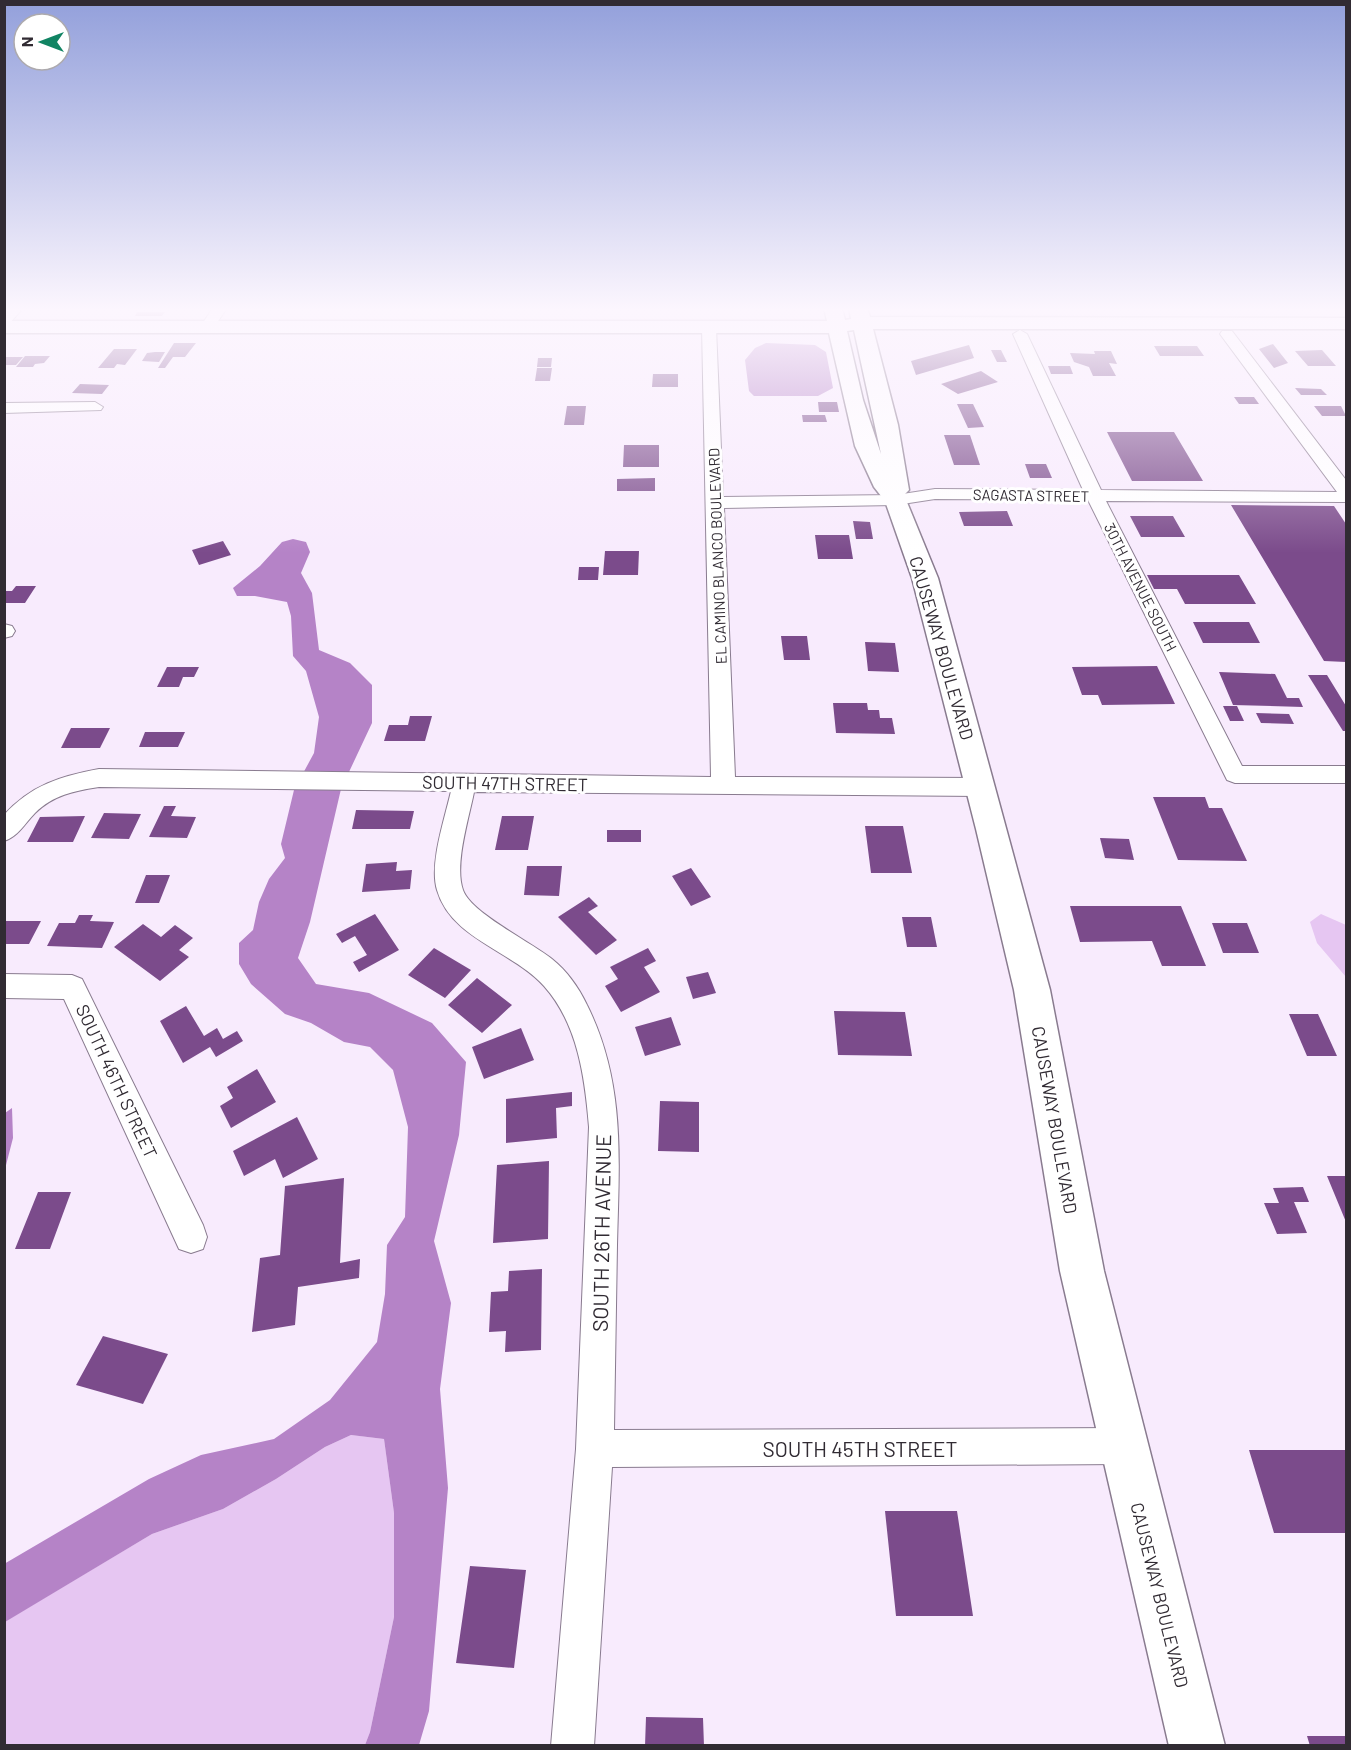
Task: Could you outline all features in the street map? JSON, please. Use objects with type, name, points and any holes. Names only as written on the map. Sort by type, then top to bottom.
[{"type":"main road","name":"CAUSEWAY BOULEVARD","points":[[851,390],[866,446],[885,488],[896,500],[925,578],[981,787],[1032,990],[1082,1271],[1197,1746]]},
{"type":"main road","name":"CAUSEWAY BOULEVARD","points":[[878,390],[899,487],[896,500]]},
{"type":"street","name":"EL CAMINO BLANCO BOULEVARD","points":[[711,390],[723,785]]},
{"type":"street","name":"30TH AVENUE SOUTH","points":[[1046,390],[1095,496],[1234,774],[1347,774]]},
{"type":"street","points":[[1270,390],[1347,491]]},
{"type":"street","points":[[4,408],[95,408]]},
{"type":"street","name":"SAGASTA STREET","points":[[716,503],[896,500],[935,494],[1347,497]]},
{"type":"street","name":"SOUTH 47TH STREET","points":[[4,832],[34,798],[64,783],[99,778],[981,787]]},
{"type":"street","name":"SOUTH 26TH AVENUE","points":[[465,783],[448,868],[449,890],[459,908],[554,977],[589,1041],[600,1082],[604,1127],[595,1449],[572,1746]]},
{"type":"street","name":"SOUTH 46TH STREET","points":[[4,986],[72,987],[190,1237]]},
{"type":"street","name":"SOUTH 45TH STREET","points":[[595,1449],[1124,1446]]},
{"type":"shaded area","points":[[830,390],[818,396],[754,396],[749,391]]},
{"type":"shaded area","points":[[293,539],[306,542],[310,552],[301,573],[312,593],[319,650],[350,663],[372,685],[372,723],[341,789],[310,922],[298,958],[316,984],[369,993],[432,1023],[466,1062],[459,1135],[434,1241],[451,1303],[440,1389],[448,1488],[429,1711],[419,1745],[365,1745],[370,1732],[394,1617],[394,1513],[384,1439],[351,1435],[325,1447],[276,1479],[223,1509],[152,1534],[5,1622],[4,1564],[149,1479],[201,1455],[274,1439],[330,1400],[377,1342],[385,1294],[387,1245],[405,1217],[408,1127],[393,1070],[370,1047],[344,1042],[311,1023],[285,1014],[251,984],[239,964],[239,943],[253,930],[259,902],[269,879],[285,858],[281,844],[294,790],[314,753],[319,717],[306,671],[293,656],[291,616],[287,602],[255,596],[237,596],[233,588],[260,566],[282,542]]},
{"type":"shaded area","points":[[1321,914],[1346,925],[1346,977],[1317,943],[1310,922]]},
{"type":"shaded area","points":[[12,1108],[13,1138],[5,1169],[5,1113]]},
{"type":"shaded area","points":[[351,1435],[384,1439],[394,1513],[394,1617],[370,1732],[365,1745],[5,1745],[4,1622],[152,1534],[223,1509],[276,1479],[325,1447]]},
{"type":"building","points":[[75,390],[105,390],[102,394],[72,393]]},
{"type":"building","points":[[951,390],[972,390],[958,394]]},
{"type":"building","points":[[1296,390],[1322,390],[1327,395],[1301,395]]},
{"type":"building","points":[[1234,397],[1254,397],[1259,404],[1239,404]]},
{"type":"building","points":[[818,402],[837,402],[839,412],[819,412]]},
{"type":"building","points":[[957,404],[973,404],[984,427],[968,428]]},
{"type":"building","points":[[567,406],[586,406],[584,425],[564,425]]},
{"type":"building","points":[[1314,406],[1341,406],[1346,416],[1322,416]]},
{"type":"building","points":[[802,415],[825,415],[827,422],[803,422]]},
{"type":"building","points":[[1107,432],[1174,432],[1203,481],[1132,481]]},
{"type":"building","points":[[944,435],[970,435],[980,465],[954,465]]},
{"type":"building","points":[[624,445],[659,445],[659,467],[623,467]]},
{"type":"building","points":[[1025,464],[1046,464],[1052,478],[1030,478]]},
{"type":"building","points":[[655,478],[655,491],[617,491],[617,479]]},
{"type":"building","points":[[1231,505],[1334,506],[1346,524],[1346,662],[1324,661]]},
{"type":"building","points":[[1007,511],[1013,526],[964,526],[959,512]]},
{"type":"building","points":[[1130,516],[1173,516],[1185,537],[1141,537]]},
{"type":"building","points":[[853,521],[870,522],[873,539],[856,539]]},
{"type":"building","points":[[815,535],[849,535],[853,559],[818,559]]},
{"type":"building","points":[[223,541],[231,555],[199,565],[192,550]]},
{"type":"building","points":[[605,551],[639,551],[638,575],[603,575]]},
{"type":"building","points":[[579,567],[599,567],[598,580],[578,580]]},
{"type":"building","points":[[1147,575],[1239,575],[1256,604],[1185,604],[1177,589],[1154,589]]},
{"type":"building","points":[[16,586],[36,586],[25,603],[4,603],[4,591],[12,591]]},
{"type":"building","points":[[1193,622],[1249,622],[1260,643],[1203,643]]},
{"type":"building","points":[[781,636],[807,636],[810,660],[784,660]]},
{"type":"building","points":[[865,642],[895,643],[899,672],[868,671]]},
{"type":"building","points":[[1157,666],[1175,704],[1102,705],[1098,695],[1082,695],[1072,667]]},
{"type":"building","points":[[167,667],[199,667],[194,677],[183,677],[179,687],[157,687]]},
{"type":"building","points":[[1219,672],[1275,674],[1287,698],[1299,698],[1303,707],[1233,705]]},
{"type":"building","points":[[1308,675],[1327,675],[1346,706],[1346,731],[1343,731]]},
{"type":"building","points":[[833,703],[867,703],[868,710],[879,710],[880,718],[892,718],[895,734],[836,733]]},
{"type":"building","points":[[1223,706],[1237,706],[1244,721],[1230,721]]},
{"type":"building","points":[[1256,713],[1289,714],[1294,724],[1261,723]]},
{"type":"building","points":[[410,716],[432,716],[425,741],[384,741],[389,725],[408,725]]},
{"type":"building","points":[[71,728],[110,728],[100,748],[61,748]]},
{"type":"building","points":[[145,732],[185,732],[178,747],[139,747]]},
{"type":"building","points":[[1153,797],[1205,797],[1209,808],[1222,808],[1247,861],[1178,860]]},
{"type":"building","points":[[164,806],[176,806],[171,816],[196,817],[187,838],[149,837]]},
{"type":"building","points":[[356,810],[414,811],[410,829],[352,829]]},
{"type":"building","points":[[104,813],[141,814],[129,839],[91,838]]},
{"type":"building","points":[[85,816],[73,842],[27,842],[40,817]]},
{"type":"building","points":[[502,816],[534,816],[528,850],[495,850]]},
{"type":"building","points":[[865,826],[903,826],[912,873],[871,873]]},
{"type":"building","points":[[607,830],[641,830],[641,842],[607,842]]},
{"type":"building","points":[[1100,838],[1129,839],[1134,860],[1105,858]]},
{"type":"building","points":[[397,862],[396,871],[412,870],[410,889],[362,892],[366,864]]},
{"type":"building","points":[[527,866],[562,866],[559,896],[524,895]]},
{"type":"building","points":[[691,868],[711,897],[691,906],[672,876]]},
{"type":"building","points":[[146,875],[170,875],[159,903],[135,903]]},
{"type":"building","points":[[589,897],[598,906],[588,912],[617,940],[596,955],[558,917]]},
{"type":"building","points":[[1070,906],[1181,906],[1206,966],[1162,966],[1152,941],[1080,942]]},
{"type":"building","points":[[375,914],[399,950],[359,972],[353,962],[367,955],[355,936],[342,943],[336,934]]},
{"type":"building","points":[[79,915],[93,915],[90,921],[114,922],[102,948],[47,946],[59,923],[75,923]]},
{"type":"building","points":[[902,917],[931,917],[937,947],[907,947]]},
{"type":"building","points":[[4,921],[41,921],[29,944],[4,944]]},
{"type":"building","points":[[1212,923],[1247,923],[1259,953],[1223,953]]},
{"type":"building","points":[[143,924],[161,937],[175,925],[193,938],[179,950],[189,957],[160,981],[114,947]]},
{"type":"building","points":[[434,948],[471,970],[445,998],[408,975]]},
{"type":"building","points":[[648,948],[656,961],[644,967],[660,992],[621,1012],[605,986],[618,979],[610,967]]},
{"type":"building","points":[[708,972],[716,993],[693,999],[686,977]]},
{"type":"building","points":[[477,978],[512,1005],[482,1033],[448,1005]]},
{"type":"building","points":[[186,1006],[204,1036],[217,1028],[223,1039],[237,1031],[243,1041],[216,1057],[210,1047],[183,1063],[160,1021]]},
{"type":"building","points":[[834,1011],[905,1012],[912,1056],[838,1055]]},
{"type":"building","points":[[1289,1014],[1318,1014],[1337,1056],[1307,1056]]},
{"type":"building","points":[[671,1017],[681,1045],[645,1056],[635,1027]]},
{"type":"building","points":[[521,1028],[534,1060],[484,1079],[472,1047]]},
{"type":"building","points":[[257,1069],[276,1102],[231,1128],[220,1106],[233,1098],[227,1087]]},
{"type":"building","points":[[572,1092],[572,1106],[556,1108],[557,1138],[506,1143],[506,1099]]},
{"type":"building","points":[[660,1101],[699,1102],[699,1152],[658,1151]]},
{"type":"building","points":[[297,1117],[318,1159],[283,1178],[275,1159],[244,1176],[233,1151]]},
{"type":"building","points":[[549,1161],[548,1239],[493,1243],[497,1165]]},
{"type":"building","points":[[1327,1176],[1346,1176],[1346,1222]]},
{"type":"building","points":[[344,1178],[340,1263],[360,1259],[359,1278],[298,1287],[295,1325],[252,1332],[260,1258],[280,1255],[285,1186]]},
{"type":"building","points":[[1303,1187],[1309,1202],[1294,1202],[1307,1233],[1277,1234],[1264,1203],[1279,1203],[1273,1188]]},
{"type":"building","points":[[38,1192],[71,1192],[50,1249],[15,1249]]},
{"type":"building","points":[[542,1269],[541,1350],[505,1352],[506,1331],[489,1332],[491,1292],[508,1291],[509,1271]]},
{"type":"building","points":[[103,1336],[168,1354],[143,1404],[76,1385]]},
{"type":"building","points":[[1249,1450],[1346,1450],[1346,1533],[1274,1533]]},
{"type":"building","points":[[885,1511],[957,1511],[973,1616],[896,1616]]},
{"type":"building","points":[[470,1566],[526,1570],[514,1668],[456,1663]]},
{"type":"building","points":[[646,1717],[703,1718],[704,1746],[645,1746]]},
{"type":"building","points":[[1307,1736],[1346,1736],[1346,1746],[1310,1746]]}]
